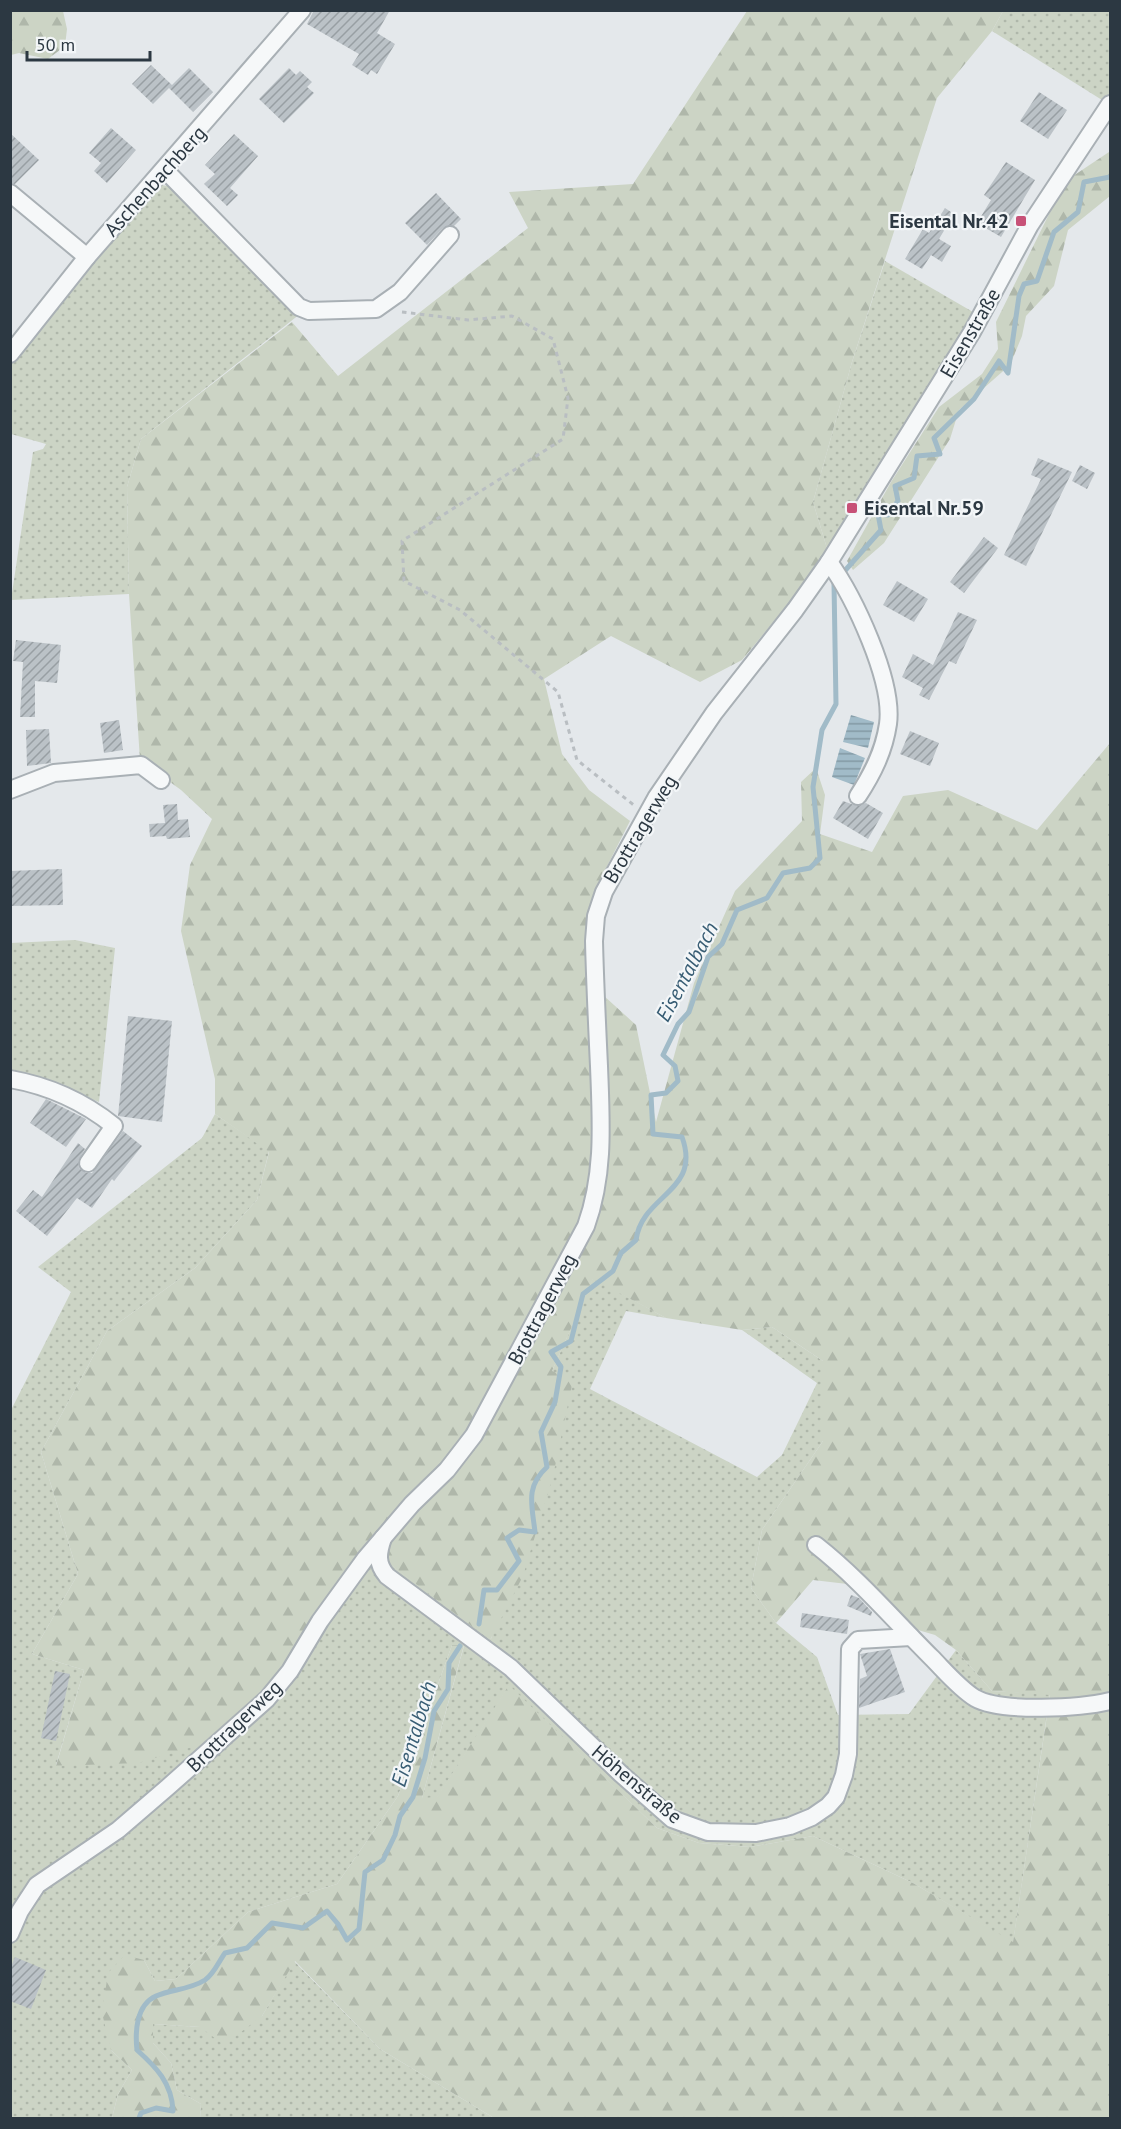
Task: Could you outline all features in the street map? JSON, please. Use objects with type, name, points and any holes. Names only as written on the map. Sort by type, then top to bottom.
[{"type":"street","name":"Aschenbachberg","points":[[10,354],[87,257],[302,10]]},
{"type":"street","name":"Eisenstraße","points":[[836,572],[1030,225],[1110,104]]},
{"type":"street","points":[[165,170],[299,307],[309,311],[376,309],[400,292],[450,235]]},
{"type":"street","points":[[10,193],[87,257]]},
{"type":"street","points":[[836,572],[871,642],[886,693],[889,715],[875,770],[858,796]]},
{"type":"street","name":"Brottragerweg","points":[[10,1934],[20,1911],[37,1885],[118,1830],[267,1699],[290,1671],[352,1576],[384,1537],[447,1470],[474,1435],[586,1226],[596,1197],[600,1173],[594,941],[596,916],[604,892],[646,815],[714,713],[795,610],[836,572]]},
{"type":"street","points":[[10,790],[54,773],[141,765],[161,780]]},
{"type":"street","points":[[10,1079],[45,1087],[72,1097],[93,1109],[114,1126],[88,1163]]},
{"type":"street","name":"Höhenstraße","points":[[384,1537],[378,1554],[380,1568],[387,1576],[511,1668],[621,1774],[672,1819],[708,1832],[732,1835],[767,1831],[812,1817],[828,1806],[840,1788],[848,1754],[850,1649],[858,1640],[911,1637]]},
{"type":"street","points":[[816,1545],[845,1568],[911,1637],[975,1698],[1024,1708],[1091,1706],[1110,1701]]},
{"type":"path","points":[[376,309],[468,320],[512,316],[553,339],[568,398],[563,439],[402,541],[404,581],[460,610],[558,692],[577,760],[646,815]]},
{"type":"green space","points":[[10,11],[63,11],[67,29],[65,46],[48,59],[19,53],[11,55]]},
{"type":"green space","points":[[747,11],[1003,11],[992,31],[937,98],[852,362],[813,502],[829,555],[742,660],[700,682],[611,636],[544,679],[562,754],[589,790],[630,821],[594,892],[588,946],[592,985],[636,1025],[656,1122],[694,983],[735,891],[802,821],[801,782],[816,768],[825,795],[820,834],[872,852],[903,796],[948,790],[1037,830],[1110,743],[1110,2118],[494,2118],[380,2049],[295,1961],[262,2016],[224,2045],[200,2027],[153,2024],[153,2043],[171,2063],[177,2090],[201,2104],[200,2118],[112,2118],[118,2094],[132,2070],[111,2050],[102,2013],[108,1973],[125,1955],[144,1960],[155,1981],[176,1979],[248,1912],[337,1884],[398,1796],[452,1645],[464,1645],[422,1798],[437,1797],[509,1685],[657,1828],[699,1843],[750,1847],[813,1836],[913,1883],[1013,1942],[1050,1695],[992,1691],[956,1650],[935,1635],[918,1630],[873,1587],[813,1580],[776,1623],[751,1588],[762,1530],[823,1441],[823,1361],[772,1327],[742,1330],[666,1318],[593,1279],[552,1371],[573,1380],[553,1476],[523,1576],[490,1640],[379,1556],[308,1625],[263,1696],[216,1740],[138,1763],[56,1766],[84,1670],[32,1654],[78,1574],[41,1452],[107,1331],[195,1268],[257,1200],[269,1152],[215,1114],[215,1079],[181,931],[190,865],[212,819],[181,790],[140,760],[129,594],[127,487],[141,439],[292,322],[338,376],[528,228],[509,192],[633,184]]},
{"type":"green space","points":[[1003,11],[1110,11],[1110,97],[1108,100],[1102,100],[992,31]]},
{"type":"green space","points":[[1110,148],[1110,196],[1068,230],[1054,286],[1026,316],[1022,336],[1010,365],[959,410],[950,439],[884,543],[853,570],[847,561],[891,482],[939,407],[982,374],[998,349],[996,322],[1050,212],[1073,176],[1109,152]]},
{"type":"green space","points":[[162,185],[172,187],[300,314],[141,439],[127,487],[129,594],[11,600],[33,452],[43,449],[46,444],[11,434],[11,363],[137,210]]},
{"type":"green space","points":[[885,261],[973,312],[968,325],[829,555],[813,502],[852,362]]},
{"type":"green space","points":[[75,940],[115,948],[99,1102],[41,1079],[11,1071],[10,943]]},
{"type":"green space","points":[[215,1114],[269,1151],[257,1200],[195,1268],[107,1331],[41,1452],[78,1574],[32,1654],[84,1670],[56,1765],[263,1696],[308,1625],[379,1556],[491,1639],[552,1371],[593,1278],[666,1318],[626,1311],[590,1389],[757,1477],[782,1455],[817,1383],[742,1330],[772,1327],[823,1361],[823,1441],[762,1530],[751,1588],[776,1623],[817,1657],[838,1715],[909,1714],[956,1650],[992,1691],[1050,1694],[1013,1943],[913,1883],[813,1836],[750,1847],[699,1843],[657,1828],[509,1686],[437,1798],[422,1798],[464,1646],[452,1645],[398,1796],[337,1884],[248,1912],[176,1979],[155,1981],[144,1960],[111,2050],[132,2070],[118,2094],[112,2118],[11,2118],[10,1412],[71,1292],[38,1267],[202,1138]]},
{"type":"green space","points":[[294,1961],[380,2049],[494,2118],[200,2118],[201,2104],[177,2090],[171,2063],[153,2043],[153,2024],[200,2027],[262,2016]]},
{"type":"water","points":[[851,715],[874,722],[868,748],[843,742]]},
{"type":"water","points":[[840,748],[865,758],[854,785],[832,777]]},
{"type":"building","points":[[314,10],[390,10],[377,33],[395,44],[377,74],[371,70],[368,75],[352,65],[359,54],[307,24]]},
{"type":"building","points":[[151,65],[172,85],[189,68],[213,92],[193,112],[169,88],[153,104],[132,84]]},
{"type":"building","points":[[289,68],[296,75],[300,71],[312,82],[307,87],[314,93],[284,123],[259,99]]},
{"type":"building","points":[[1039,92],[1067,110],[1048,139],[1020,121]]},
{"type":"building","points":[[111,128],[136,150],[107,183],[94,171],[101,163],[89,153]]},
{"type":"building","points":[[10,133],[39,160],[15,184],[10,183]]},
{"type":"building","points":[[234,134],[258,156],[230,188],[238,195],[227,206],[204,184],[215,174],[205,165]]},
{"type":"building","points":[[1006,162],[1035,180],[1001,237],[977,223],[991,200],[984,195]]},
{"type":"building","points":[[436,193],[461,219],[454,226],[443,228],[427,245],[405,223]]},
{"type":"building","points":[[945,208],[954,214],[939,239],[951,246],[942,262],[931,255],[922,269],[905,259],[923,229],[929,233]]},
{"type":"building","points":[[1038,458],[1072,472],[1026,566],[1004,555],[1041,479],[1031,475]]},
{"type":"building","points":[[1080,465],[1095,473],[1087,489],[1072,481]]},
{"type":"building","points":[[984,537],[998,548],[964,593],[950,582]]},
{"type":"building","points":[[897,581],[928,599],[914,622],[883,605]]},
{"type":"building","points":[[958,612],[977,620],[956,664],[949,661],[929,700],[919,695],[923,688],[902,677],[913,654],[933,665]]},
{"type":"building","points":[[16,640],[61,645],[57,683],[35,681],[35,717],[20,717],[23,662],[13,661]]},
{"type":"building","points":[[119,720],[123,750],[104,753],[100,723]]},
{"type":"building","points":[[49,729],[51,763],[27,766],[26,730]]},
{"type":"building","points":[[910,731],[939,743],[930,766],[900,754]]},
{"type":"building","points":[[843,801],[857,806],[866,803],[883,813],[868,839],[833,818]]},
{"type":"building","points":[[177,804],[178,820],[188,819],[190,837],[167,839],[166,836],[150,837],[149,824],[165,823],[163,805]]},
{"type":"building","points":[[62,869],[63,905],[10,906],[10,871]]},
{"type":"building","points":[[128,1016],[172,1021],[162,1122],[118,1116]]},
{"type":"building","points":[[46,1099],[86,1119],[66,1147],[30,1123]]},
{"type":"building","points":[[123,1131],[142,1146],[114,1181],[112,1179],[92,1208],[77,1198],[47,1236],[16,1211],[33,1190],[42,1197],[78,1143],[85,1149],[78,1161],[79,1168],[86,1173],[92,1173]]},
{"type":"building","points":[[851,1595],[859,1598],[872,1612],[871,1616],[847,1606]]},
{"type":"building","points":[[802,1613],[849,1620],[847,1634],[800,1627]]},
{"type":"building","points":[[890,1649],[905,1692],[859,1708],[860,1679],[867,1676],[860,1654]]},
{"type":"building","points":[[55,1671],[70,1674],[56,1741],[41,1738]]},
{"type":"building","points":[[15,1957],[46,1970],[31,2009],[10,2001],[10,1969]]},
{"type":"waterway","name":"Eisentalbach","points":[[479,1624],[484,1590],[497,1590],[519,1561],[507,1538],[519,1530],[535,1532],[533,1489],[540,1474],[547,1467],[541,1432],[555,1402],[561,1367],[551,1352],[571,1341],[583,1294],[613,1271],[621,1253],[636,1240],[649,1212],[678,1182],[684,1170],[686,1155],[682,1137],[653,1134],[651,1095],[666,1093],[678,1081],[675,1066],[663,1055],[678,1024],[689,1012],[708,957],[722,944],[737,910],[767,898],[783,873],[810,868],[820,858],[813,787],[822,730],[836,704],[834,583],[881,530],[878,514],[888,515],[898,501],[895,486],[914,478],[917,456],[940,454],[934,438],[974,399],[999,361],[1008,373],[1019,296],[1024,284],[1037,281],[1054,232],[1078,212],[1084,182],[1110,177]]},
{"type":"waterway","name":"Eisentalbach","points":[[139,2118],[141,2113],[156,2108],[173,2111],[170,2092],[162,2076],[137,2050],[138,2020],[149,2000],[205,1980],[214,1971],[225,1953],[247,1948],[272,1923],[303,1928],[327,1911],[347,1940],[359,1929],[365,1872],[383,1860],[395,1835],[400,1816],[413,1797],[425,1758],[434,1711],[448,1689],[449,1663],[460,1646]]},
{"type":"place","name":"Eisental Nr.42","points":[[1021,221]]},
{"type":"place","name":"Eisental Nr.59","points":[[852,508]]}]
